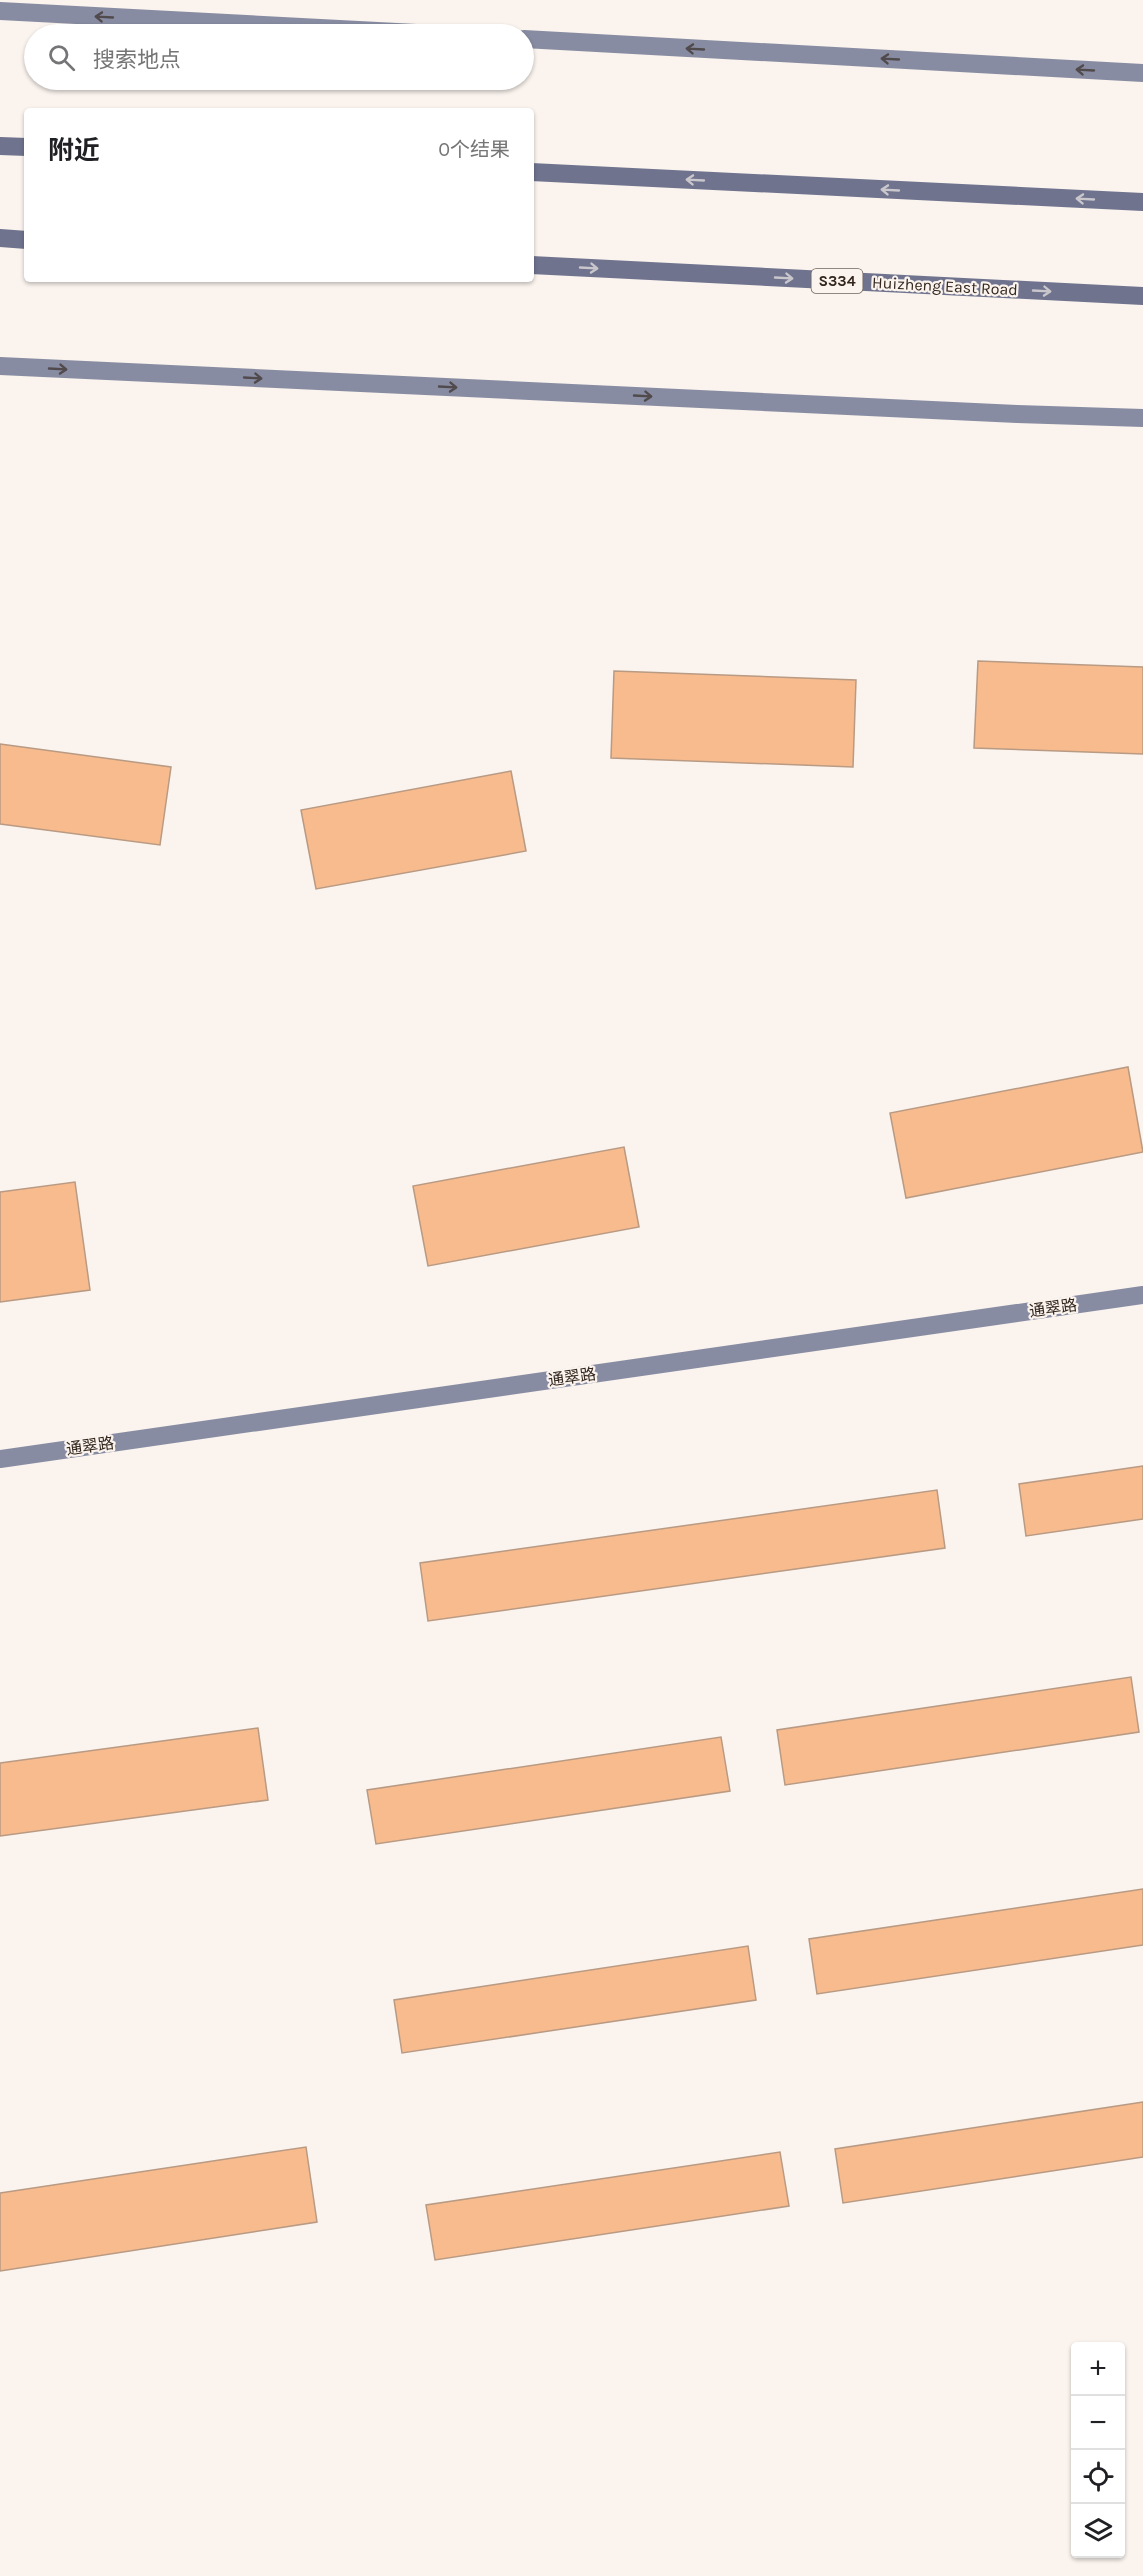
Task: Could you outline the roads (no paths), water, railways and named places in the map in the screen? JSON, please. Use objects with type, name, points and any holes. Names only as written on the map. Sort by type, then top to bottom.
[{"type":"main road","points":[[0,11],[246,24]]},
{"type":"main road","points":[[534,40],[1143,73]]},
{"type":"main road","points":[[0,146],[24,147]]},
{"type":"main road","points":[[534,172],[1143,202]]},
{"type":"main road","points":[[0,238],[24,240]]},
{"type":"main road","name":"Huizheng East Road","points":[[534,265],[1143,296]]},
{"type":"main road","points":[[0,366],[1143,418]]},
{"type":"main road","name":"通翠路","points":[[0,1459],[1143,1295]]}]
